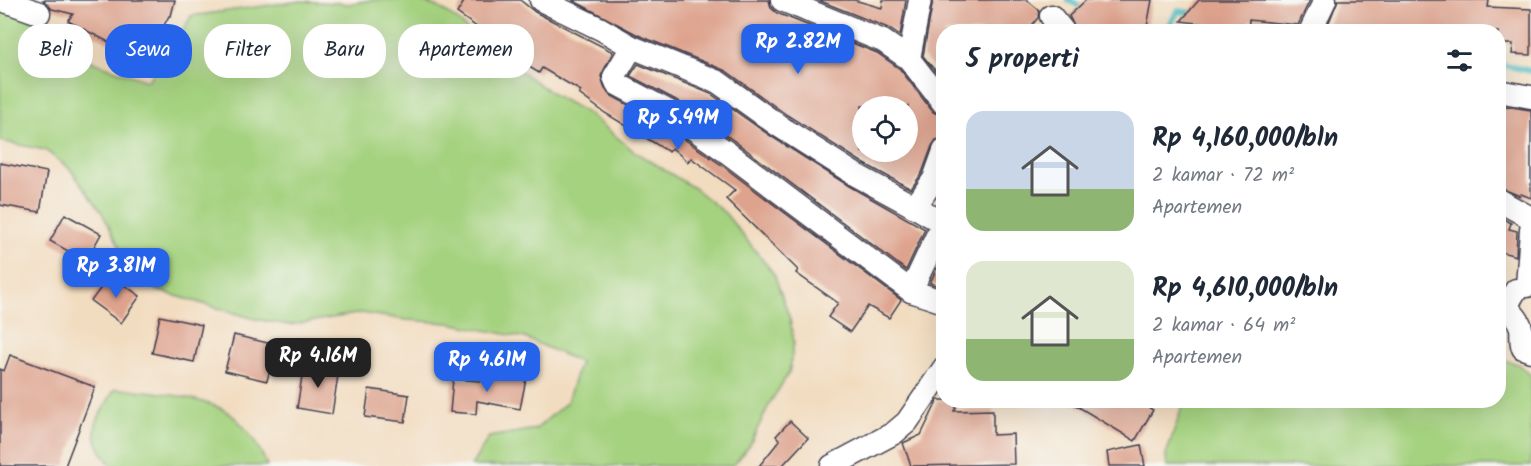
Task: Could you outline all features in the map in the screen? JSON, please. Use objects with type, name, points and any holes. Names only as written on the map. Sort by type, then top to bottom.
[{"type":"street","points":[[2,0],[39,13]]},
{"type":"street","points":[[541,0],[601,28],[632,47],[718,82],[779,126],[856,175],[936,218]]},
{"type":"street","points":[[782,0],[834,9],[909,59],[936,94]]},
{"type":"street","points":[[909,59],[920,0]]},
{"type":"street","points":[[1313,24],[1325,0]]},
{"type":"street","points":[[632,47],[614,77],[617,84],[668,111],[728,153],[911,291],[936,299]]},
{"type":"street","points":[[1506,92],[1531,97]]},
{"type":"street","points":[[915,207],[936,173]]},
{"type":"street","points":[[1506,204],[1531,218]]},
{"type":"street","points":[[1531,230],[1518,289],[1508,303],[1508,308],[1521,325],[1522,348],[1531,351]]},
{"type":"street","points":[[911,291],[936,238]]},
{"type":"street","points":[[832,466],[894,433],[908,422],[936,380]]},
{"type":"green space","points":[[370,0],[415,0],[438,7],[462,24],[398,24],[398,78],[530,78],[556,96],[589,114],[635,152],[694,188],[725,213],[774,274],[790,319],[794,342],[789,373],[771,401],[749,446],[733,466],[471,466],[489,437],[536,429],[567,402],[580,362],[525,338],[449,323],[407,320],[362,313],[289,325],[255,319],[156,290],[130,267],[101,211],[70,169],[45,150],[0,141],[0,8],[29,18],[39,24],[18,24],[18,78],[93,78],[93,62],[105,66],[105,78],[138,78],[147,81],[150,78],[192,78],[192,24],[187,24],[191,16],[301,1],[349,4]]},
{"type":"green space","points":[[1506,361],[1518,364],[1531,375],[1531,466],[1167,466],[1166,455],[1182,408],[1506,408]]},
{"type":"green space","points":[[115,389],[177,396],[210,404],[223,410],[233,416],[248,433],[267,466],[112,466],[103,455],[95,436],[98,419]]},
{"type":"building","points":[[43,0],[175,0],[171,16],[165,24],[105,24],[105,40],[93,34],[93,24],[74,24],[68,21],[73,14],[52,9]]},
{"type":"building","points":[[465,0],[520,0],[535,12],[613,52],[601,76],[605,89],[610,95],[661,123],[720,164],[901,300],[889,318],[868,306],[850,332],[828,317],[838,303],[796,273],[798,270],[726,199],[735,190],[691,158],[688,162],[672,148],[669,152],[605,113],[579,94],[581,91],[542,68],[539,73],[534,70],[534,24],[473,24],[457,13]]},
{"type":"building","points":[[572,0],[769,0],[771,8],[777,13],[877,53],[900,69],[936,113],[936,140],[922,173],[911,189],[861,162],[918,162],[918,96],[852,96],[852,156],[787,115],[726,71],[638,35]]},
{"type":"building","points":[[818,0],[854,0],[882,8],[883,0],[906,0],[900,36],[888,28]]},
{"type":"building","points":[[933,0],[1027,0],[1039,10],[1038,18],[1033,24],[936,24],[936,71],[923,56]]},
{"type":"building","points":[[1086,0],[1152,0],[1148,24],[1073,24],[1069,16]]},
{"type":"building","points":[[1199,0],[1310,0],[1298,24],[1249,20],[1249,24],[1203,24],[1181,21]]},
{"type":"building","points":[[1338,0],[1489,0],[1488,7],[1531,9],[1531,55],[1512,54],[1513,44],[1506,44],[1506,24],[1328,24]]},
{"type":"building","points":[[638,64],[711,94],[772,137],[849,186],[925,229],[906,270],[736,142],[676,100],[630,76]]},
{"type":"building","points":[[1506,106],[1531,110],[1531,198],[1521,194],[1520,196],[1506,190]]},
{"type":"building","points":[[0,163],[47,172],[40,212],[0,205]]},
{"type":"building","points":[[65,214],[101,234],[86,261],[50,241]]},
{"type":"building","points":[[1506,220],[1511,223],[1509,229],[1517,231],[1516,256],[1506,253]]},
{"type":"building","points":[[936,270],[936,285],[930,283]]},
{"type":"building","points":[[108,278],[114,278],[140,296],[121,323],[91,301]]},
{"type":"building","points":[[160,316],[202,325],[194,362],[152,353]]},
{"type":"building","points":[[234,335],[276,345],[267,381],[225,371]]},
{"type":"building","points":[[10,355],[95,387],[65,466],[0,466],[0,369],[4,371]]},
{"type":"building","points":[[304,364],[339,369],[332,414],[297,408]]},
{"type":"building","points":[[493,372],[526,379],[520,409],[477,401],[476,414],[450,412],[453,379],[492,382]]},
{"type":"building","points":[[369,389],[409,395],[405,422],[365,417]]},
{"type":"building","points":[[936,404],[936,408],[956,408],[954,411],[993,410],[993,435],[1013,434],[1014,464],[911,466],[903,443],[921,435]]},
{"type":"building","points":[[1080,408],[1150,408],[1153,410],[1135,441]]},
{"type":"building","points":[[790,421],[808,438],[782,466],[759,466],[780,440],[776,436]]},
{"type":"building","points":[[1141,445],[1145,466],[1109,466],[1107,452]]},
{"type":"waterway","points":[[1068,0],[1078,5],[1083,13]]},
{"type":"waterway","points":[[1170,24],[1178,11],[1195,13],[1205,24]]},
{"type":"waterway","points":[[1506,66],[1531,71]]}]
